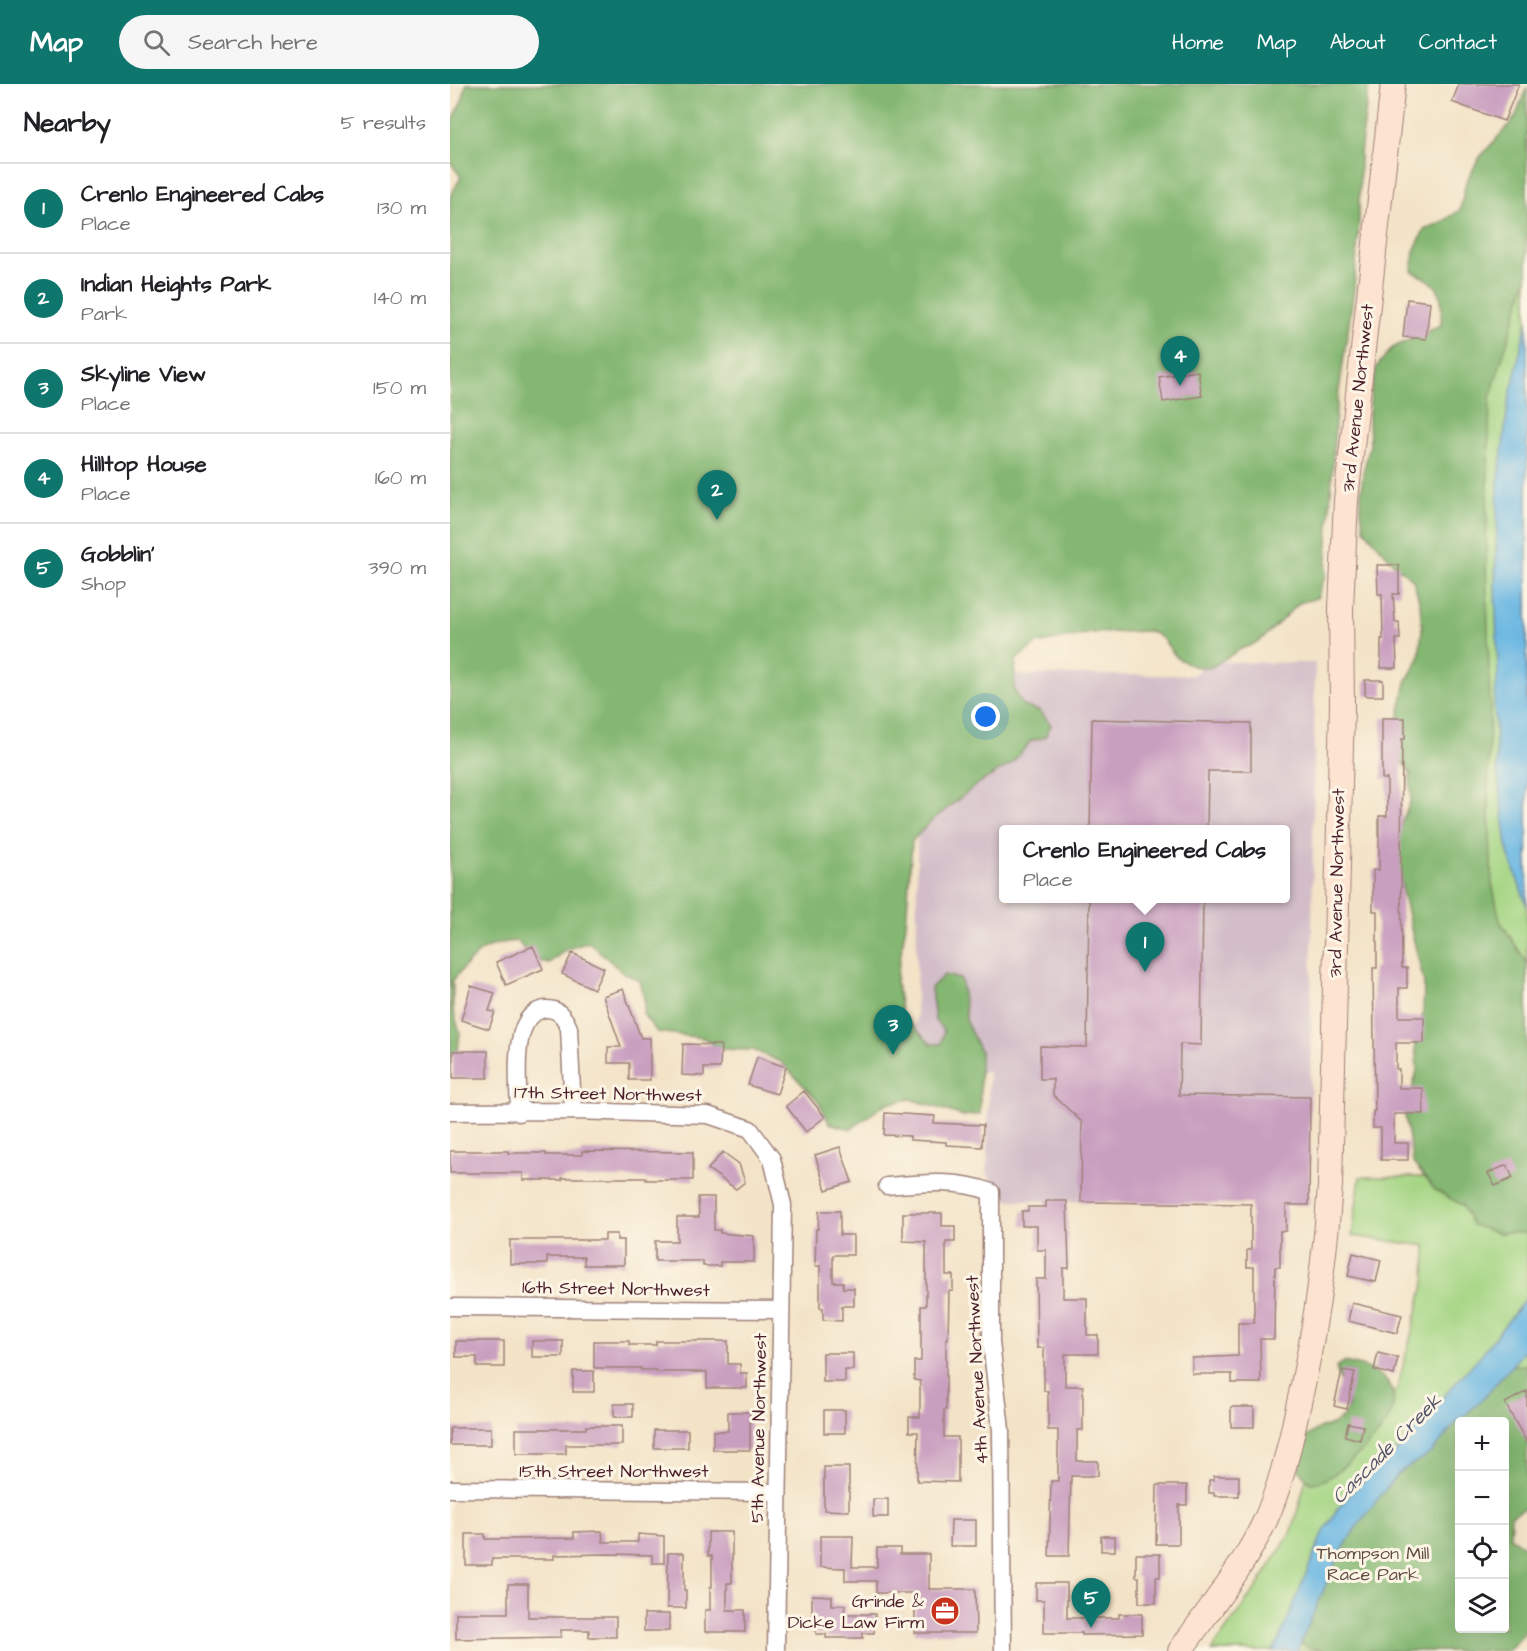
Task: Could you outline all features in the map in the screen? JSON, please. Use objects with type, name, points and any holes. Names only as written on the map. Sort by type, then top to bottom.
[{"type":"main road","name":"3rd Avenue Northwest","points":[[1180,1651],[1248,1554],[1266,1519],[1278,1484],[1304,1384],[1327,1238],[1342,705],[1341,608],[1346,500],[1393,84]]},
{"type":"main road","points":[[1205,1614],[1202,1637],[1206,1651]]},
{"type":"street","points":[[519,1113],[519,1038],[528,1019],[542,1010],[550,1009],[566,1020],[569,1028],[573,1111]]},
{"type":"street","name":"17th Street Northwest","points":[[450,1112],[573,1111],[708,1115],[750,1129],[772,1159],[783,1205]]},
{"type":"street","name":"4th Avenue Northwest","points":[[887,1186],[930,1182],[975,1186],[991,1192],[991,1342],[1001,1430],[1004,1651]]},
{"type":"street","name":"5th Avenue Northwest","points":[[776,1651],[783,1205]]},
{"type":"street","name":"16th Street Northwest","points":[[450,1307],[781,1310]]},
{"type":"street","name":"15th Street Northwest","points":[[450,1489],[777,1492]]},
{"type":"shaded area","points":[[1208,662],[1315,663],[1309,1205],[1001,1200],[987,1172],[989,1072],[916,1071],[918,667],[1003,675],[1193,675]]},
{"type":"green space","points":[[466,84],[1369,84],[1360,154],[1359,224],[1354,289],[1336,411],[1326,574],[1317,598],[1299,603],[1260,641],[1239,650],[1210,668],[1193,666],[1177,658],[1162,638],[1150,631],[1091,633],[1036,644],[1016,660],[1014,689],[1023,706],[1040,711],[1051,725],[1045,737],[1031,741],[1011,764],[979,783],[930,822],[912,841],[906,924],[896,981],[902,1015],[931,1044],[941,1044],[944,1031],[935,1021],[931,988],[944,975],[961,979],[967,1024],[980,1051],[980,1114],[963,1116],[910,1099],[885,1104],[851,1129],[829,1123],[819,1102],[781,1062],[753,1050],[719,1049],[704,1038],[657,1032],[643,1014],[645,1003],[640,981],[622,972],[589,942],[565,950],[549,963],[534,960],[517,941],[495,944],[480,952],[453,980],[453,1011],[460,1032],[458,1051],[450,1056],[450,197],[461,177],[450,162],[451,124],[463,98]]},
{"type":"green space","points":[[1527,87],[1527,278],[1490,398],[1486,557],[1490,709],[1488,788],[1492,883],[1500,921],[1527,963],[1527,1232],[1497,1233],[1472,1225],[1462,1205],[1435,1190],[1413,1163],[1405,1116],[1417,1070],[1415,1043],[1423,1013],[1424,983],[1403,895],[1397,848],[1402,821],[1411,800],[1410,772],[1392,750],[1406,682],[1419,658],[1422,630],[1420,603],[1413,580],[1395,565],[1364,529],[1360,506],[1363,473],[1370,445],[1371,392],[1377,366],[1392,348],[1441,325],[1439,291],[1436,286],[1412,271],[1414,251],[1424,230],[1460,210],[1466,182],[1480,157],[1515,118]]},
{"type":"green space","name":"Thompson Mill Race Park","points":[[1527,233],[1527,1368],[1466,1417],[1455,1417],[1455,1633],[1466,1633],[1489,1651],[1211,1651],[1258,1585],[1292,1531],[1318,1435],[1359,1445],[1397,1389],[1425,1281],[1426,1246],[1352,1236],[1360,1177],[1427,1177],[1433,437]]},
{"type":"green space","points":[[1344,1362],[1371,1370],[1387,1382],[1393,1394],[1393,1406],[1381,1431],[1371,1442],[1332,1476],[1310,1483],[1299,1470],[1306,1437],[1321,1427],[1332,1425],[1344,1416],[1349,1404],[1336,1367]]},
{"type":"green space","points":[[1505,1365],[1527,1365],[1527,1395],[1519,1395],[1511,1409],[1527,1433],[1527,1507],[1511,1515],[1510,1537],[1527,1549],[1527,1625],[1521,1637],[1508,1651],[1326,1651],[1295,1641],[1313,1600],[1375,1492]]},
{"type":"water","points":[[1527,321],[1527,906],[1508,853],[1497,769],[1494,703],[1498,672],[1495,586],[1498,484],[1508,405]]},
{"type":"water","points":[[1527,1297],[1527,1348],[1481,1401],[1463,1417],[1455,1417],[1455,1424],[1431,1453],[1398,1473],[1355,1529],[1337,1559],[1297,1651],[1272,1651],[1280,1638],[1321,1537],[1338,1508],[1359,1485],[1403,1445],[1480,1356]]},
{"type":"building","points":[[1459,84],[1519,84],[1504,121],[1452,102]]},
{"type":"building","points":[[1407,299],[1430,302],[1426,339],[1403,337]]},
{"type":"building","points":[[1198,371],[1202,396],[1163,402],[1159,377]]},
{"type":"building","points":[[1377,565],[1399,565],[1399,594],[1393,594],[1395,622],[1399,622],[1400,639],[1396,639],[1397,668],[1381,668],[1382,594],[1378,594]]},
{"type":"building","points":[[1365,680],[1383,680],[1383,696],[1365,696]]},
{"type":"building","points":[[1382,718],[1405,718],[1405,739],[1402,739],[1401,870],[1402,968],[1407,968],[1407,988],[1399,988],[1399,1017],[1424,1017],[1424,1043],[1396,1043],[1399,1088],[1423,1088],[1424,1114],[1394,1114],[1394,1143],[1408,1143],[1408,1160],[1381,1160],[1381,1128],[1373,1128],[1373,1111],[1375,1111],[1373,968],[1377,968],[1377,911],[1373,911],[1373,870],[1379,870],[1379,816],[1387,816],[1387,779],[1382,779]]},
{"type":"building","points":[[1092,719],[1251,723],[1251,771],[1208,771],[1207,825],[1090,825]]},
{"type":"building","points":[[1089,903],[1203,903],[1201,1045],[1180,1044],[1179,1095],[1310,1097],[1309,1205],[1286,1205],[1286,1231],[1280,1231],[1280,1267],[1275,1267],[1274,1339],[1260,1339],[1261,1383],[1232,1383],[1232,1374],[1192,1374],[1192,1358],[1238,1356],[1238,1323],[1254,1323],[1254,1267],[1247,1267],[1247,1250],[1251,1250],[1251,1204],[1081,1202],[1082,1122],[1053,1095],[1053,1079],[1040,1079],[1040,1046],[1087,1047]]},
{"type":"building","points":[[533,946],[543,969],[506,985],[496,962]]},
{"type":"building","points":[[572,953],[604,968],[594,989],[562,974]]},
{"type":"building","points":[[471,986],[495,993],[489,1011],[495,1012],[489,1029],[461,1020]]},
{"type":"building","points":[[623,989],[641,1038],[650,1038],[650,1080],[629,1080],[629,1063],[608,1063],[608,1047],[621,1047],[603,996]]},
{"type":"building","points":[[683,1044],[721,1045],[720,1068],[704,1068],[704,1076],[682,1075]]},
{"type":"building","points":[[453,1051],[488,1051],[488,1078],[453,1078]]},
{"type":"building","points":[[757,1057],[786,1067],[777,1094],[748,1085]]},
{"type":"building","points":[[804,1091],[825,1117],[806,1132],[786,1106]]},
{"type":"building","points":[[885,1113],[935,1116],[934,1123],[983,1125],[982,1147],[946,1145],[946,1142],[910,1140],[910,1136],[884,1135]]},
{"type":"building","points":[[840,1147],[852,1182],[826,1190],[815,1155]]},
{"type":"building","points":[[450,1151],[508,1151],[508,1153],[546,1153],[546,1155],[582,1155],[582,1151],[693,1152],[693,1180],[562,1178],[562,1180],[523,1180],[523,1173],[450,1173]]},
{"type":"building","points":[[723,1152],[739,1164],[745,1182],[736,1189],[708,1169]]},
{"type":"building","points":[[1507,1165],[1513,1178],[1495,1186],[1488,1173]]},
{"type":"building","points":[[698,1197],[714,1197],[714,1230],[720,1230],[720,1233],[754,1236],[754,1262],[720,1262],[720,1266],[703,1266],[703,1261],[655,1261],[655,1241],[677,1241],[677,1217],[699,1217]]},
{"type":"building","points":[[1046,1201],[1067,1201],[1069,1268],[1063,1268],[1063,1298],[1087,1298],[1087,1335],[1098,1335],[1098,1354],[1065,1354],[1065,1386],[1083,1386],[1083,1430],[1077,1430],[1077,1461],[1098,1461],[1098,1476],[1071,1476],[1069,1556],[1049,1556],[1051,1481],[1058,1481],[1058,1430],[1048,1430],[1048,1391],[1044,1391],[1044,1348],[1037,1348],[1036,1279],[1046,1279],[1046,1250],[1037,1250],[1037,1226],[1022,1226],[1022,1211],[1028,1211],[1028,1207],[1046,1207]]},
{"type":"building","points":[[819,1211],[840,1211],[840,1235],[853,1235],[853,1255],[833,1255],[833,1282],[843,1282],[843,1288],[854,1288],[854,1306],[842,1306],[842,1321],[823,1320],[823,1308],[820,1308],[820,1266],[815,1266]]},
{"type":"building","points":[[903,1213],[942,1213],[942,1226],[955,1226],[955,1242],[946,1242],[946,1275],[953,1275],[953,1291],[949,1291],[948,1339],[946,1339],[944,1437],[958,1437],[958,1482],[917,1481],[918,1432],[909,1432],[909,1417],[920,1417],[920,1381],[914,1380],[914,1361],[921,1361],[921,1306],[926,1306],[926,1242],[903,1241]]},
{"type":"building","points":[[605,1234],[617,1234],[617,1240],[624,1240],[624,1265],[584,1265],[584,1257],[547,1257],[547,1264],[510,1264],[510,1240],[605,1240]]},
{"type":"building","points":[[1353,1253],[1381,1260],[1376,1282],[1348,1276]]},
{"type":"building","points":[[1352,1303],[1402,1315],[1397,1333],[1348,1321]]},
{"type":"building","points":[[456,1341],[504,1341],[504,1367],[477,1367],[477,1357],[456,1357]]},
{"type":"building","points":[[532,1341],[563,1341],[563,1357],[532,1357]]},
{"type":"building","points":[[594,1341],[629,1341],[629,1345],[656,1345],[656,1341],[728,1341],[728,1364],[740,1364],[740,1373],[747,1373],[747,1388],[707,1388],[707,1372],[656,1372],[656,1370],[641,1370],[641,1368],[594,1368]]},
{"type":"building","points":[[823,1353],[853,1353],[853,1370],[845,1370],[845,1382],[823,1382]]},
{"type":"building","points":[[1378,1353],[1398,1358],[1394,1375],[1374,1370]]},
{"type":"building","points":[[1342,1370],[1355,1372],[1347,1409],[1334,1406]]},
{"type":"building","points":[[573,1371],[594,1371],[594,1392],[573,1392]]},
{"type":"building","points":[[1527,1391],[1527,1443],[1505,1403]]},
{"type":"building","points":[[614,1404],[633,1404],[633,1417],[614,1417]]},
{"type":"building","points":[[1231,1407],[1254,1407],[1254,1427],[1231,1427]]},
{"type":"building","points":[[824,1410],[845,1410],[845,1433],[824,1433]]},
{"type":"building","points":[[728,1412],[750,1412],[750,1450],[713,1450],[713,1431],[728,1431]]},
{"type":"building","points":[[1348,1423],[1363,1426],[1360,1440],[1345,1436]]},
{"type":"building","points":[[586,1426],[622,1426],[622,1445],[566,1445],[566,1454],[516,1454],[516,1429],[586,1429]]},
{"type":"building","points":[[450,1428],[491,1428],[491,1445],[450,1445]]},
{"type":"building","points":[[654,1430],[688,1430],[688,1448],[654,1448]]},
{"type":"building","points":[[824,1467],[849,1467],[849,1511],[824,1510]]},
{"type":"building","points":[[1214,1476],[1239,1476],[1239,1496],[1214,1496],[1214,1493],[1209,1493],[1209,1480],[1214,1480]]},
{"type":"building","points":[[1157,1485],[1187,1485],[1187,1505],[1179,1505],[1179,1544],[1156,1544]]},
{"type":"building","points":[[873,1499],[888,1499],[888,1517],[873,1517]]},
{"type":"building","points":[[951,1520],[976,1520],[976,1546],[950,1546]]},
{"type":"building","points":[[602,1531],[603,1542],[638,1542],[638,1534],[664,1536],[664,1563],[652,1563],[652,1555],[608,1554],[554,1555],[554,1559],[492,1559],[492,1565],[466,1565],[466,1534],[485,1534],[485,1539],[574,1538],[574,1532]]},
{"type":"building","points":[[708,1532],[732,1532],[732,1583],[727,1583],[727,1610],[745,1610],[745,1632],[705,1632],[705,1610],[710,1610],[710,1587],[712,1587],[712,1556],[708,1556]]},
{"type":"building","points":[[820,1536],[853,1536],[852,1567],[877,1567],[877,1548],[900,1548],[900,1554],[929,1554],[929,1589],[975,1589],[976,1633],[915,1633],[915,1593],[876,1593],[876,1581],[845,1581],[845,1568],[820,1567]]},
{"type":"building","points":[[1101,1536],[1115,1536],[1115,1551],[1101,1551]]},
{"type":"building","points":[[668,1553],[684,1553],[686,1608],[667,1608]]},
{"type":"building","points":[[1136,1554],[1160,1554],[1160,1577],[1156,1577],[1156,1603],[1139,1603]]},
{"type":"building","points":[[1036,1583],[1067,1583],[1067,1618],[1119,1618],[1119,1614],[1142,1614],[1142,1634],[1044,1633],[1044,1600],[1036,1600]]},
{"type":"building","points":[[508,1584],[528,1584],[528,1617],[616,1617],[616,1637],[589,1637],[589,1630],[561,1630],[561,1637],[456,1639],[456,1613],[508,1613]]},
{"type":"building","points":[[812,1595],[832,1596],[832,1605],[845,1605],[844,1614],[875,1614],[874,1633],[863,1633],[863,1638],[826,1638],[826,1634],[816,1634],[816,1617],[812,1617]]},
{"type":"building","points":[[644,1614],[669,1614],[669,1631],[644,1631]]},
{"type":"place","name":"Hilltop House","points":[[1180,386]]},
{"type":"place","name":"Indian Heights Park","points":[[717,520]]},
{"type":"place","name":"Crenlo Engineered Cabs","points":[[1145,972]]},
{"type":"place","name":"Skyline View","points":[[893,1055]]},
{"type":"place","name":"Grinde & Dicke Law Firm","points":[[945,1611]]},
{"type":"place","name":"Gobblin'","points":[[1091,1628]]},
{"type":"water label","name":"Cascade Creek","points":[[1387,1449]]}]
